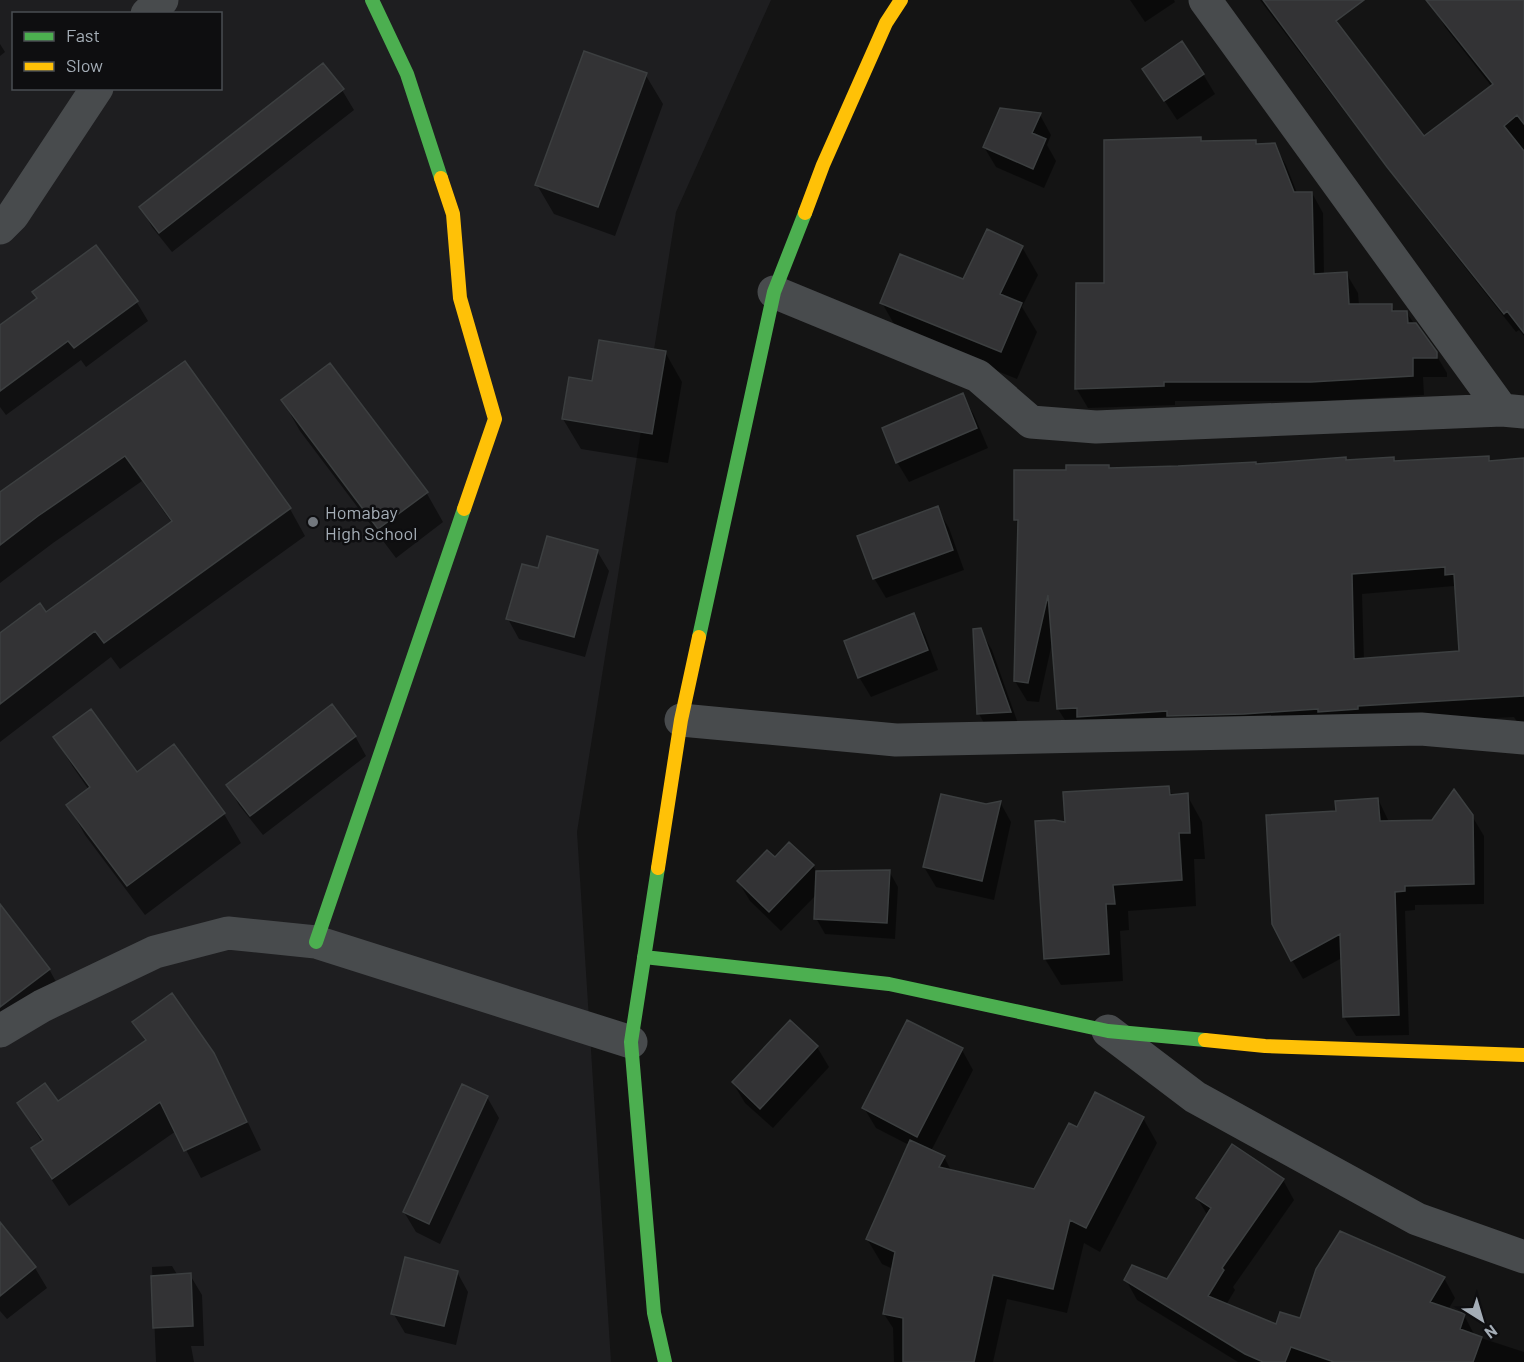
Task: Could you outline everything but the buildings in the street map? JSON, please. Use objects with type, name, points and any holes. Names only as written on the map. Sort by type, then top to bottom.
[{"type":"street","points":[[149,12],[162,0]]},
{"type":"street","points":[[316,942],[495,419],[460,298],[453,214],[407,74],[372,0]]},
{"type":"street","points":[[665,1362],[654,1313],[631,1042],[681,720],[774,292],[823,165],[886,23],[901,0]]},
{"type":"street","points":[[1205,0],[1513,411]]},
{"type":"street","points":[[0,228],[13,216],[96,90]]},
{"type":"street","points":[[774,292],[978,376],[1031,422],[1096,427],[1513,411]]},
{"type":"street","points":[[681,720],[896,740],[1421,729],[1524,738]]},
{"type":"street","points":[[0,1031],[42,1006],[155,952],[228,933],[316,942],[631,1042]]},
{"type":"street","points":[[644,957],[889,984],[1108,1031],[1265,1046],[1524,1055]]},
{"type":"street","points":[[1108,1031],[1195,1097],[1417,1219],[1524,1257]]},
{"type":"shaded area","name":"Homabay High School","points":[[0,0],[771,0],[676,212],[577,832],[611,1362],[0,1362]]},
{"type":"traffic: fast","points":[[372,0],[407,74],[441,178]]},
{"type":"traffic: fast","points":[[699,637],[774,292],[805,213]]},
{"type":"traffic: fast","points":[[316,942],[464,509]]},
{"type":"traffic: fast","points":[[658,868],[631,1042],[654,1313],[665,1362]]},
{"type":"traffic: fast","points":[[644,957],[889,984],[1108,1031],[1205,1040]]},
{"type":"traffic: slow","points":[[805,213],[823,165],[886,23],[901,0]]},
{"type":"traffic: slow","points":[[441,178],[453,214],[460,298],[495,419],[464,509]]},
{"type":"traffic: slow","points":[[658,868],[681,720],[699,637]]},
{"type":"traffic: slow","points":[[1205,1040],[1265,1046],[1524,1055]]},
{"type":"place","name":"Homabay High School","points":[[313,522]]}]
